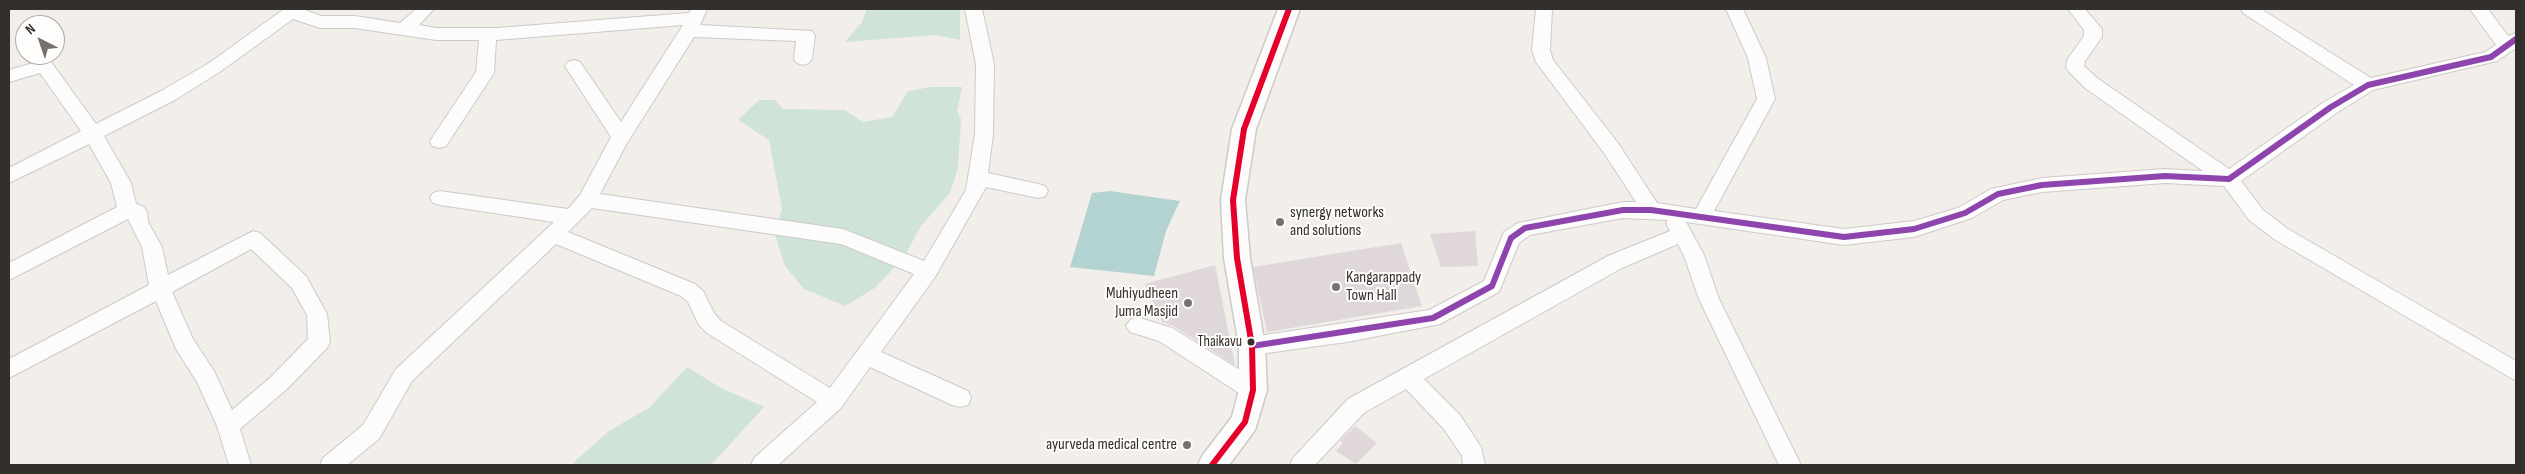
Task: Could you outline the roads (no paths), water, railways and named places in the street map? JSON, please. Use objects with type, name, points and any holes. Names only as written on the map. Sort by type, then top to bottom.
[{"type":"main road","points":[[1212,465],[1245,422],[1253,390],[1252,346],[1237,258],[1233,200],[1244,129],[1289,9]]},
{"type":"street","points":[[404,29],[426,9]]},
{"type":"street","points":[[762,465],[833,401],[928,271],[976,191],[984,134],[986,64],[974,9]]},
{"type":"street","points":[[1544,9],[1541,50],[1545,62],[1661,212],[1682,234],[1694,255],[1709,299],[1790,465]]},
{"type":"street","points":[[1701,217],[1766,99],[1757,58],[1735,9]]},
{"type":"street","points":[[2076,9],[2093,29],[2093,37],[2076,60],[2075,68],[2091,83],[2229,180],[2256,215],[2281,234],[2516,372]]},
{"type":"street","points":[[2249,9],[2368,86]]},
{"type":"street","points":[[1252,346],[1347,333],[1433,318],[1492,286],[1511,238],[1525,228],[1623,210],[1661,212],[1844,237],[1914,229],[1965,213],[1998,194],[2042,185],[2165,176],[2229,180],[2324,112],[2368,86],[2491,56],[2511,42],[2479,9]]},
{"type":"street","points":[[9,176],[136,114],[215,67],[293,10],[320,22],[355,22],[436,34],[488,34],[694,19],[806,35],[804,60]]},
{"type":"street","points":[[331,465],[371,432],[404,375],[554,235],[587,200],[621,137],[694,19]]},
{"type":"street","points":[[439,141],[485,73],[488,34]]},
{"type":"street","points":[[9,76],[32,65]]},
{"type":"street","points":[[43,65],[94,134],[121,183],[128,210]]},
{"type":"street","points":[[574,66],[621,137]]},
{"type":"street","points":[[977,178],[1038,191]]},
{"type":"street","points":[[440,198],[572,217]]},
{"type":"street","points":[[587,200],[843,237],[928,271]]},
{"type":"street","points":[[9,272],[128,210],[137,212],[138,222],[152,247],[160,287],[184,343],[206,377],[228,426],[240,465]]},
{"type":"street","points":[[1300,465],[1356,406],[1615,262],[1682,234]]},
{"type":"street","points":[[554,235],[688,290],[696,297],[706,318],[714,327],[833,401]]},
{"type":"street","points":[[9,369],[253,238],[299,282],[317,314],[319,342],[279,383],[228,426]]},
{"type":"street","points":[[1137,326],[1165,334],[1253,390]]},
{"type":"street","points":[[866,355],[960,398]]},
{"type":"street","points":[[1407,376],[1452,422],[1473,454],[1474,465]]},
{"type":"water","points":[[1110,191],[1180,201],[1166,231],[1154,276],[1070,267],[1092,193]]},
{"type":"place","name":"synergy networks and solutions","points":[[1280,222]]},
{"type":"place","name":"Kangarappady Town Hall","points":[[1336,287]]},
{"type":"place","name":"Muhiyudheen Juma Masjid","points":[[1188,303]]},
{"type":"place","name":"Thaikavu","points":[[1251,342]]},
{"type":"place","name":"ayurveda medical centre","points":[[1187,445]]}]
